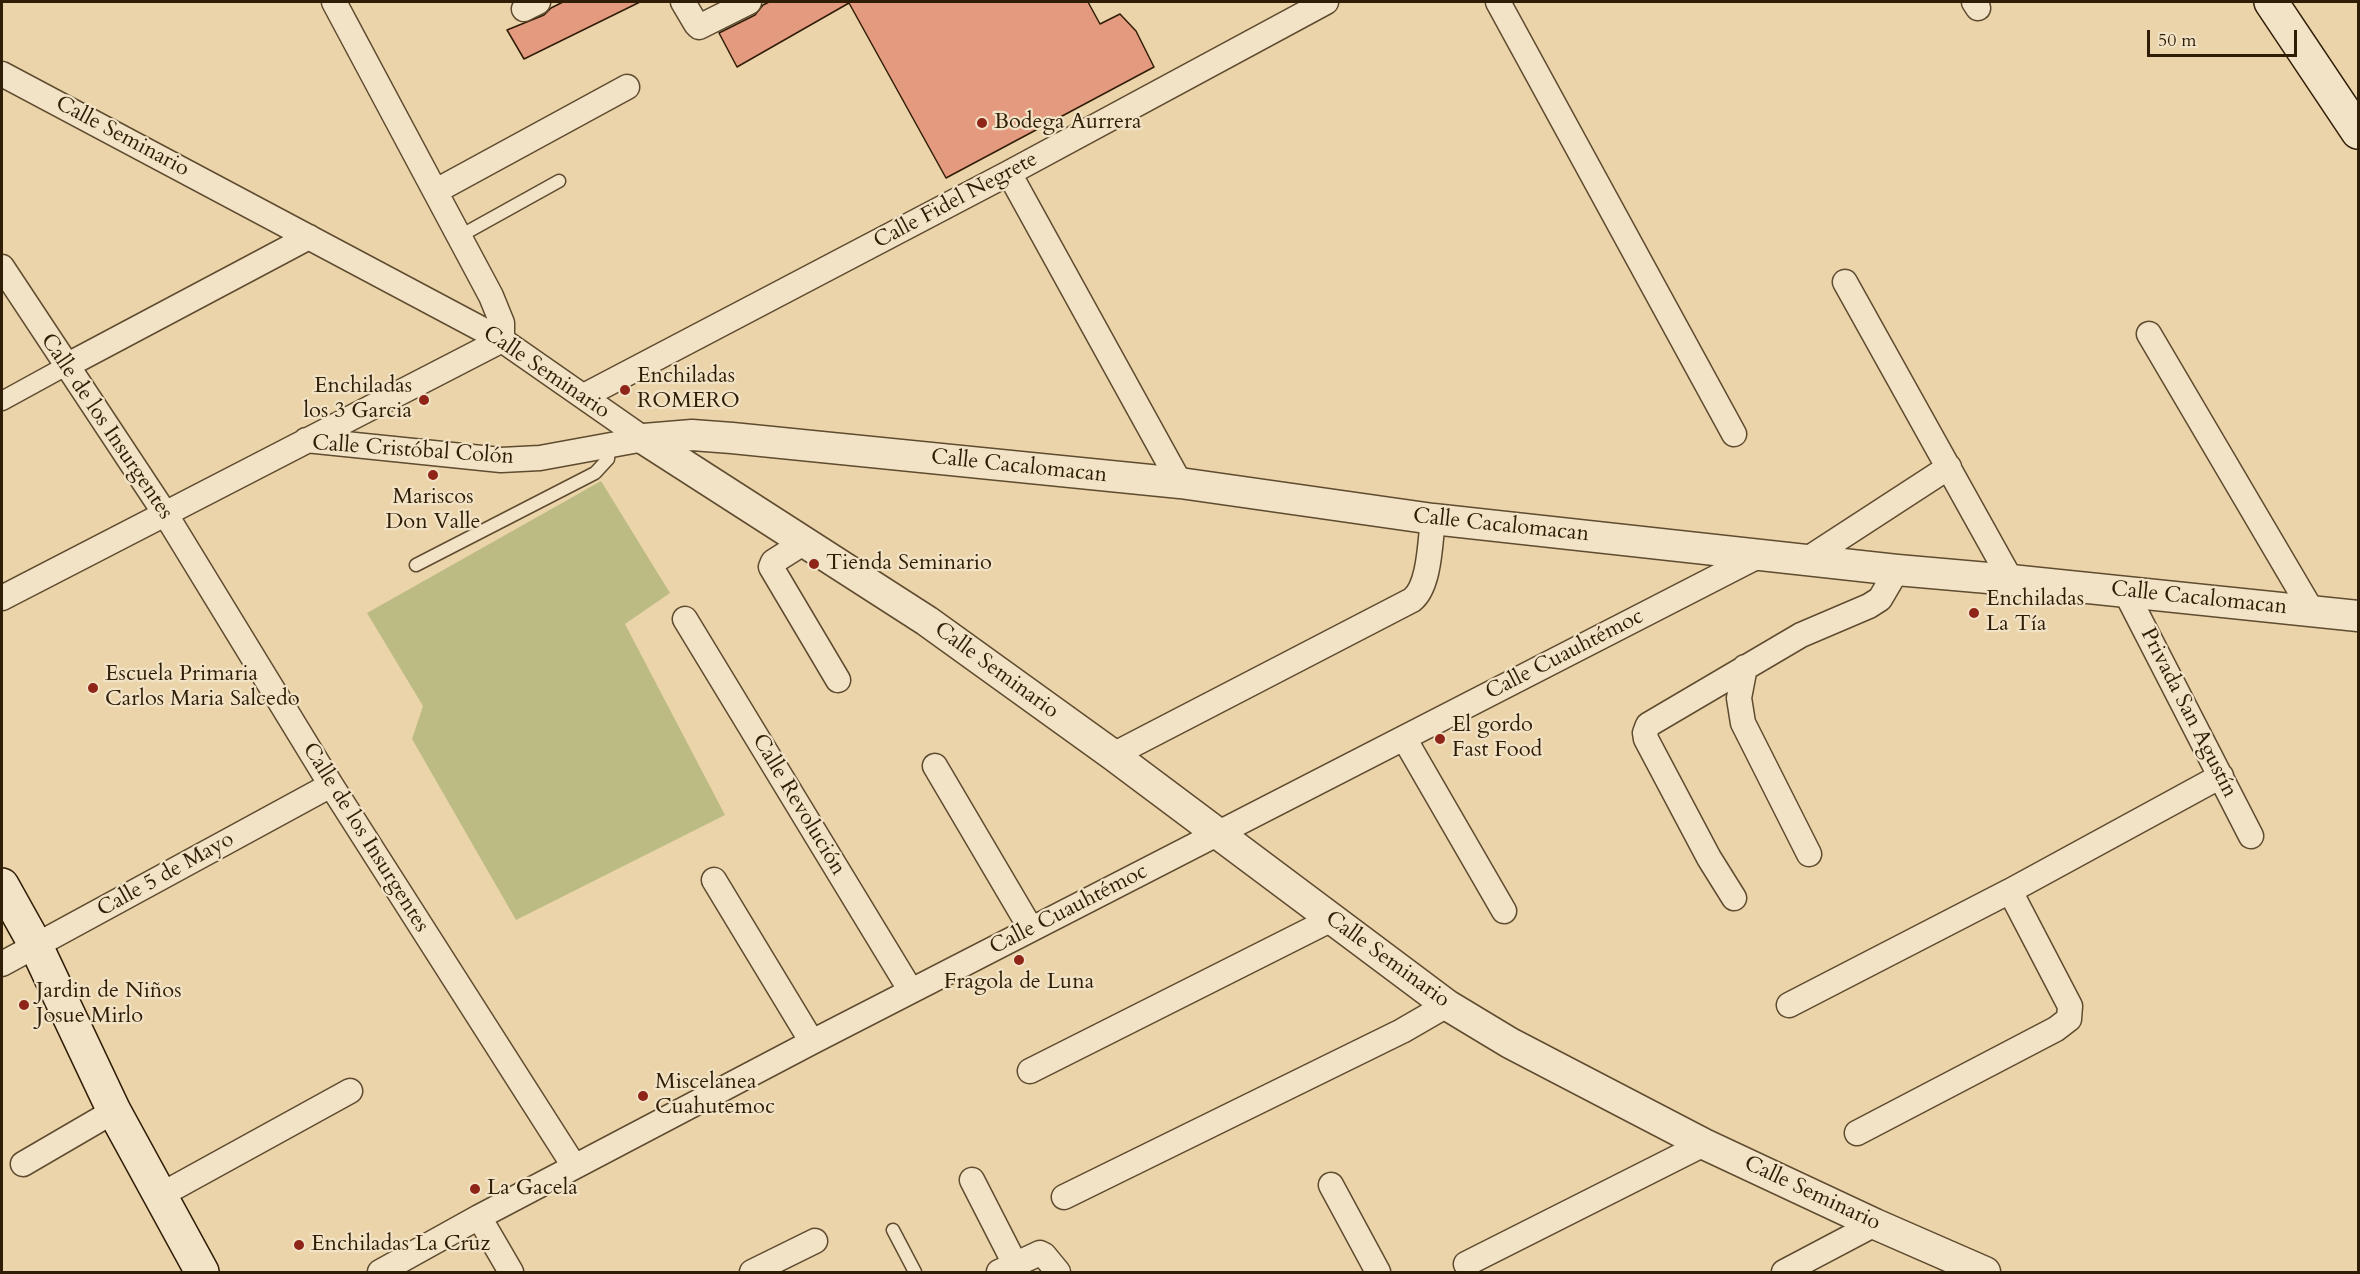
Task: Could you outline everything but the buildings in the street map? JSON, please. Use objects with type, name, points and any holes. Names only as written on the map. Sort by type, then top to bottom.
[{"type":"main road","points":[[2271,2],[2358,132]]},
{"type":"main road","points":[[2,885],[36,946],[114,1111],[202,1272]]},
{"type":"street","points":[[306,440],[502,340],[503,328],[498,313],[460,236],[334,2]]},
{"type":"street","points":[[683,2],[699,27],[749,2]]},
{"type":"street","name":"Calle Fidel Negrete","points":[[584,396],[1009,173],[1326,2]]},
{"type":"street","points":[[1498,2],[1734,434]]},
{"type":"street","name":"Calle Seminario","points":[[2,74],[502,340],[644,439],[927,621],[1113,755],[1447,1005],[1510,1043],[1704,1144],[1875,1224],[1985,1272]]},
{"type":"street","points":[[436,191],[627,87]]},
{"type":"street","points":[[1009,173],[1180,483]]},
{"type":"street","points":[[2,401],[309,237]]},
{"type":"street","name":"Calle de los Insurgentes","points":[[2,267],[166,515],[331,785],[574,1166]]},
{"type":"street","points":[[1845,282],[2012,580]]},
{"type":"street","points":[[2149,334],[2312,610]]},
{"type":"street","name":"Calle Cacalomacan","points":[[644,439],[692,435],[732,438],[1180,483],[1433,519],[1897,570],[2358,616]]},
{"type":"street","name":"Calle Cristóbal Colón","points":[[2,598],[166,515],[306,440],[501,460],[540,458],[644,439]]},
{"type":"street","points":[[1806,560],[1949,467]]},
{"type":"street","points":[[1113,755],[1412,600],[1418,595],[1423,585],[1433,519]]},
{"type":"street","points":[[803,543],[772,562],[771,567],[838,680]]},
{"type":"street","name":"Calle Cuauhtémoc","points":[[380,1272],[574,1166],[812,1042],[1762,554]]},
{"type":"street","points":[[1734,898],[1709,858],[1646,739],[1647,725],[1801,635],[1869,606],[1880,599],[1897,570]]},
{"type":"street","name":"Privada San Agustín","points":[[2125,591],[2252,836]]},
{"type":"street","name":"Calle Revolución","points":[[685,619],[911,991]]},
{"type":"street","points":[[1745,667],[1739,698],[1743,723],[1809,854]]},
{"type":"street","points":[[1404,738],[1504,911]]},
{"type":"street","points":[[935,766],[1031,929]]},
{"type":"street","points":[[1789,1005],[2010,891],[2221,776]]},
{"type":"street","name":"Calle 5 de Mayo","points":[[2,964],[331,785]]},
{"type":"street","points":[[714,880],[812,1042]]},
{"type":"street","points":[[1857,1133],[2056,1029],[2069,1019],[2070,1006],[2010,891]]},
{"type":"street","points":[[1030,1071],[1332,919]]},
{"type":"street","points":[[1064,1197],[1402,1031],[1447,1005]]},
{"type":"street","points":[[161,1195],[350,1091]]},
{"type":"street","points":[[23,1164],[114,1111]]},
{"type":"street","points":[[1466,1264],[1704,1144]]},
{"type":"street","points":[[972,1180],[1007,1268],[1042,1253],[1058,1272]]},
{"type":"street","points":[[1331,1185],[1378,1272]]},
{"type":"street","points":[[479,1217],[511,1272]]},
{"type":"street","points":[[1784,1272],[1875,1224]]},
{"type":"street","points":[[752,1272],[815,1240]]},
{"type":"lane","points":[[460,236],[559,181]]},
{"type":"lane","points":[[416,565],[595,473],[608,459],[609,446]]},
{"type":"lane","points":[[893,1230],[915,1272]]},
{"type":"shaded area","points":[[601,481],[670,593],[625,624],[725,815],[516,920],[412,739],[423,706],[367,613]]},
{"type":"place","name":"Bodega Aurrera","points":[[982,123]]},
{"type":"place","name":"Enchiladas ROMERO","points":[[625,390]]},
{"type":"place","name":"Enchiladas los 3 Garcia","points":[[424,400]]},
{"type":"place","name":"Mariscos Don Valle","points":[[433,475]]},
{"type":"place","name":"Tienda Seminario","points":[[814,564]]},
{"type":"place","name":"Enchiladas La Tía","points":[[1974,613]]},
{"type":"place","name":"Escuela Primaria Carlos Maria Salcedo","points":[[93,688]]},
{"type":"place","name":"El gordo Fast Food","points":[[1440,739]]},
{"type":"place","name":"Fragola de Luna","points":[[1019,960]]},
{"type":"place","name":"Jardin de Niños Josue Mirlo","points":[[24,1005]]},
{"type":"place","name":"Miscelanea Cuahutemoc","points":[[643,1096]]},
{"type":"place","name":"La Gacela","points":[[475,1189]]},
{"type":"place","name":"Enchiladas La Cruz","points":[[299,1245]]}]
